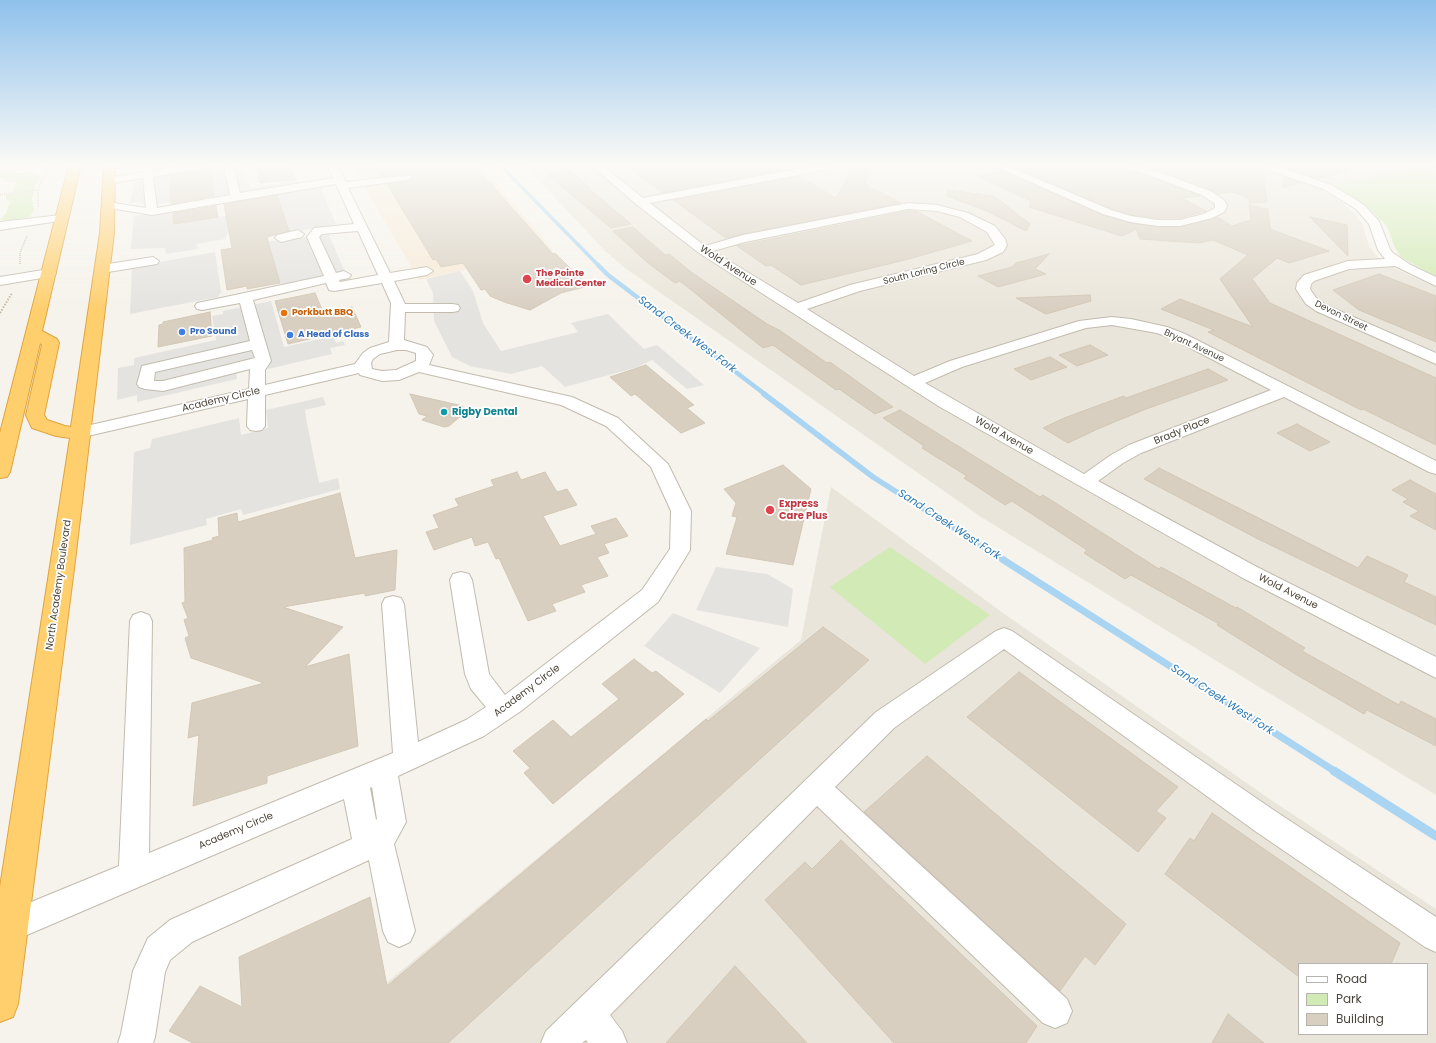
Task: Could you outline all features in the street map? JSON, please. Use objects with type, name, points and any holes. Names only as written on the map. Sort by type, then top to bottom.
[{"type":"highway","points":[[0,472],[62,214]]},
{"type":"highway","name":"North Academy Boulevard","points":[[0,1004],[103,265],[108,214]]},
{"type":"highway","points":[[34,333],[52,343],[35,415],[37,420],[40,424],[51,429],[79,433]]},
{"type":"street","points":[[356,214],[398,303],[396,345]]},
{"type":"street","name":"Wold Avenue","points":[[655,214],[703,250],[912,382],[1085,482],[1249,572],[1436,668]]},
{"type":"street","name":"South Loring Circle","points":[[703,250],[743,239],[866,214]]},
{"type":"street","name":"South Loring Circle","points":[[795,309],[855,288],[982,257],[998,249],[1001,245],[997,234],[964,215],[958,214]]},
{"type":"street","points":[[1112,214],[1117,216],[1163,223],[1200,219],[1213,214]]},
{"type":"street","points":[[1366,214],[1375,223],[1384,250],[1398,262],[1420,275],[1436,282]]},
{"type":"street","points":[[0,226],[61,218]]},
{"type":"street","points":[[362,227],[318,231],[313,237],[332,278],[334,287],[383,272],[427,272]]},
{"type":"street","points":[[280,238],[298,234]]},
{"type":"street","points":[[103,265],[153,256]]},
{"type":"street","name":"Devon Street","points":[[1398,262],[1348,265],[1309,278],[1304,283],[1302,289],[1311,301],[1321,308],[1436,359]]},
{"type":"street","points":[[0,281],[49,273]]},
{"type":"street","points":[[202,306],[245,298],[332,278]]},
{"type":"street","points":[[245,298],[263,361]]},
{"type":"street","points":[[398,308],[453,308]]},
{"type":"street","name":"Bryant Avenue","points":[[912,382],[956,364],[1084,324],[1112,321],[1146,325],[1180,337],[1436,468]]},
{"type":"street","points":[[258,344],[148,369],[145,384],[151,386],[163,386],[263,361]]},
{"type":"street","points":[[396,345],[408,345],[422,350],[425,355],[423,362],[418,367],[399,375],[382,376],[366,372],[363,367],[363,362],[375,351],[396,345]]},
{"type":"street","points":[[256,426],[257,370],[263,361]]},
{"type":"street","name":"Academy Circle","points":[[79,433],[363,367]]},
{"type":"street","name":"Academy Circle","points":[[12,925],[395,765],[476,728],[503,710],[650,596],[680,550],[681,511],[659,464],[612,422],[566,401],[418,367]]},
{"type":"street","name":"Brady Place","points":[[1085,482],[1117,459],[1135,449],[1284,391]]},
{"type":"street","points":[[461,580],[477,674],[480,682],[503,710]]},
{"type":"street","points":[[135,1043],[138,1037],[149,971],[159,949],[181,931],[379,841],[392,822],[395,765],[393,604]]},
{"type":"street","points":[[134,874],[141,621]]},
{"type":"street","points":[[558,1043],[885,720],[1004,638],[1265,821],[1436,936]]},
{"type":"street","points":[[355,781],[365,835],[379,841]]},
{"type":"street","points":[[817,788],[1055,1011]]},
{"type":"street","points":[[379,841],[399,931]]},
{"type":"street","points":[[587,1014],[610,1043]]},
{"type":"path","points":[[0,313],[16,287],[21,268],[20,253],[37,214]]},
{"type":"shaded area","points":[[149,214],[174,214],[175,224],[235,214],[232,232],[226,236],[226,239],[196,244],[198,249],[166,254],[165,248],[131,249],[134,216]]},
{"type":"shaded area","points":[[283,214],[332,214],[336,224],[290,233]]},
{"type":"shaded area","points":[[380,214],[522,214],[553,250],[419,280]]},
{"type":"shaded area","points":[[570,214],[1355,214],[1362,223],[1369,246],[1378,257],[1396,269],[1436,287],[1436,795],[981,517],[625,268],[605,251]]},
{"type":"shaded area","points":[[329,235],[345,272],[286,285],[280,283],[269,241]]},
{"type":"shaded area","points":[[215,252],[221,292],[218,297],[130,314],[132,267]]},
{"type":"shaded area","points":[[460,271],[473,291],[483,323],[501,351],[578,332],[571,323],[608,314],[644,349],[657,345],[704,385],[687,389],[652,360],[638,367],[565,387],[542,366],[511,374],[470,366],[452,357],[434,321],[433,293],[426,279]]},
{"type":"shaded area","points":[[271,301],[284,347],[333,336],[336,343],[343,341],[345,345],[330,348],[332,354],[268,369],[267,364],[236,371],[237,379],[137,402],[137,395],[117,400],[118,368],[134,365],[134,358],[216,340],[212,316],[223,314],[223,311]]},
{"type":"shaded area","points":[[323,397],[326,405],[305,410],[307,423],[319,483],[338,478],[340,489],[243,515],[241,509],[206,519],[207,525],[130,545],[134,452],[150,448],[152,439],[239,418],[241,435],[268,428],[266,410]]},
{"type":"shaded area","points":[[831,487],[1003,613],[1271,800],[1436,909],[1436,1043],[339,1043],[338,1023],[801,640]]},
{"type":"shaded area","points":[[716,567],[767,574],[793,589],[788,627],[696,610]]},
{"type":"shaded area","points":[[673,613],[760,648],[720,693],[644,646]]},
{"type":"green space","points":[[6,214],[32,214],[30,217],[7,221],[0,220]]},
{"type":"green space","points":[[1375,214],[1436,214],[1436,277],[1401,257],[1394,246],[1387,226]]},
{"type":"green space","points":[[890,547],[990,615],[925,664],[830,587]]},
{"type":"building","points":[[173,214],[217,214],[218,217],[174,224]]},
{"type":"building","points":[[226,214],[283,214],[289,231],[267,237],[280,283],[247,289],[247,286],[227,290],[221,250],[232,248]]},
{"type":"building","points":[[405,214],[517,214],[553,254],[555,253],[588,286],[561,293],[530,310],[490,296],[485,289],[481,290],[463,263],[441,267],[436,259],[433,260]]},
{"type":"building","points":[[594,214],[619,214],[631,224],[611,228]]},
{"type":"building","points":[[692,214],[847,214],[743,234],[726,238]]},
{"type":"building","points":[[895,214],[921,214],[972,241],[905,260],[801,285],[771,265],[766,266],[737,246]]},
{"type":"building","points":[[992,214],[1017,214],[1030,224],[1026,231]]},
{"type":"building","points":[[1050,214],[1100,214],[1130,223],[1158,227],[1180,227],[1217,217],[1232,226],[1251,220],[1250,214],[1268,214],[1270,229],[1329,251],[1289,263],[1277,258],[1252,279],[1270,303],[1436,378],[1436,445],[1363,409],[1361,410],[1208,332],[1214,330],[1161,309],[1180,299],[1253,327],[1220,279],[1248,255],[1213,240],[1199,243],[1140,239],[1136,229],[1122,236]]},
{"type":"building","points":[[1127,214],[1196,214],[1180,218],[1158,218]]},
{"type":"building","points":[[1310,217],[1347,225],[1348,256]]},
{"type":"building","points":[[633,227],[665,255],[669,254],[691,272],[767,324],[779,330],[827,363],[830,362],[893,407],[875,414],[839,389],[836,390],[773,345],[763,348],[680,281],[675,283],[648,263],[613,231]]},
{"type":"building","points":[[1049,254],[1035,269],[1046,274],[998,287],[978,276],[1012,267],[1016,263]]},
{"type":"building","points":[[1379,274],[1436,296],[1436,342],[1359,310],[1333,290]]},
{"type":"building","points":[[315,293],[324,314],[352,307],[361,327],[288,344],[275,301]]},
{"type":"building","points":[[1090,295],[1091,301],[1046,314],[1016,298]]},
{"type":"building","name":"Pro Sound","points":[[210,312],[212,336],[158,347],[159,325],[163,324],[163,322]]},
{"type":"building","points":[[1090,345],[1108,355],[1077,366],[1059,355]]},
{"type":"building","points":[[1050,357],[1067,367],[1031,380],[1014,369]]},
{"type":"building","points":[[646,365],[694,405],[687,408],[705,423],[681,433],[635,394],[631,396],[610,377]]},
{"type":"building","points":[[1208,369],[1228,380],[1146,409],[1068,443],[1043,428],[1064,418],[1124,396],[1126,398]]},
{"type":"building","name":"Rigby Dental","points":[[410,394],[463,406],[462,407],[469,409],[449,426],[444,427],[422,420],[427,416],[419,414]]},
{"type":"building","points":[[900,410],[1040,497],[1043,495],[1159,569],[1161,567],[1236,608],[1237,607],[1305,648],[1302,651],[1399,705],[1401,701],[1436,719],[1436,746],[1367,710],[1364,714],[1297,675],[1217,625],[1219,624],[1131,575],[1125,579],[1084,553],[1087,550],[1012,501],[1005,505],[964,478],[967,476],[922,448],[924,446],[883,418]]},
{"type":"building","points":[[1297,424],[1330,442],[1310,451],[1277,433]]},
{"type":"building","name":"Express Care Plus","points":[[783,465],[811,489],[793,565],[726,554],[737,517],[732,516],[736,503],[724,489]]},
{"type":"building","points":[[1159,468],[1358,568],[1367,556],[1408,575],[1404,582],[1436,597],[1436,625],[1258,539],[1144,479]]},
{"type":"building","points":[[517,472],[521,480],[545,472],[557,492],[567,489],[577,505],[543,516],[560,546],[596,534],[591,526],[616,518],[628,536],[604,544],[609,553],[597,557],[608,576],[581,585],[585,592],[552,604],[556,611],[528,621],[499,558],[496,559],[488,542],[475,546],[472,537],[434,550],[426,532],[439,528],[433,515],[459,506],[455,499],[494,486],[491,480]]},
{"type":"building","points":[[1410,480],[1436,494],[1436,530],[1410,516],[1419,511],[1403,502],[1408,499],[1392,490]]},
{"type":"building","points":[[340,493],[355,558],[397,550],[395,590],[365,596],[365,593],[283,607],[343,627],[305,667],[349,654],[358,746],[267,776],[267,783],[193,806],[199,735],[188,738],[192,703],[264,683],[191,658],[185,638],[189,636],[184,620],[188,618],[182,603],[185,602],[184,548],[213,540],[212,538],[219,536],[218,518],[237,513],[238,522]]},
{"type":"building","points":[[823,627],[869,660],[448,1043],[193,1043],[169,1031],[200,986],[242,1007],[239,957],[370,897],[387,986],[706,719],[708,721]]},
{"type":"building","points":[[634,659],[652,673],[656,671],[684,694],[553,804],[524,773],[530,768],[513,751],[553,720],[571,737],[619,699],[602,684]]},
{"type":"building","points":[[1019,672],[1178,787],[1156,811],[1166,818],[1138,852],[967,717]]},
{"type":"building","points":[[927,756],[1126,924],[1095,965],[1085,956],[1060,991],[864,812]]},
{"type":"building","points":[[1212,813],[1400,943],[1391,963],[1298,963],[1298,976],[1165,874],[1190,838],[1194,841]]},
{"type":"building","points":[[841,840],[1037,1026],[1026,1043],[894,1043],[765,900],[805,862],[812,869]]},
{"type":"building","points":[[735,966],[807,1043],[666,1043]]},
{"type":"building","points":[[1228,1014],[1264,1043],[1212,1043]]},
{"type":"waterway","name":"Sand Creek West Fork","points":[[548,214],[599,266]]},
{"type":"waterway","name":"Sand Creek West Fork","points":[[599,266],[608,275],[766,395]]},
{"type":"waterway","name":"Sand Creek West Fork","points":[[764,394],[873,477],[1004,560]]},
{"type":"waterway","name":"Sand Creek West Fork","points":[[1002,559],[1336,772]]},
{"type":"waterway","name":"Sand Creek West Fork","points":[[1334,771],[1436,836]]},
{"type":"place","name":"The Pointe Medical Center","points":[[527,279]]},
{"type":"place","name":"Porkbutt BBQ","points":[[284,313]]},
{"type":"place","name":"Pro Sound","points":[[182,332]]},
{"type":"place","name":"A Head of Class","points":[[290,335]]},
{"type":"place","name":"Rigby Dental","points":[[444,412]]},
{"type":"place","name":"Express Care Plus","points":[[770,510]]}]
